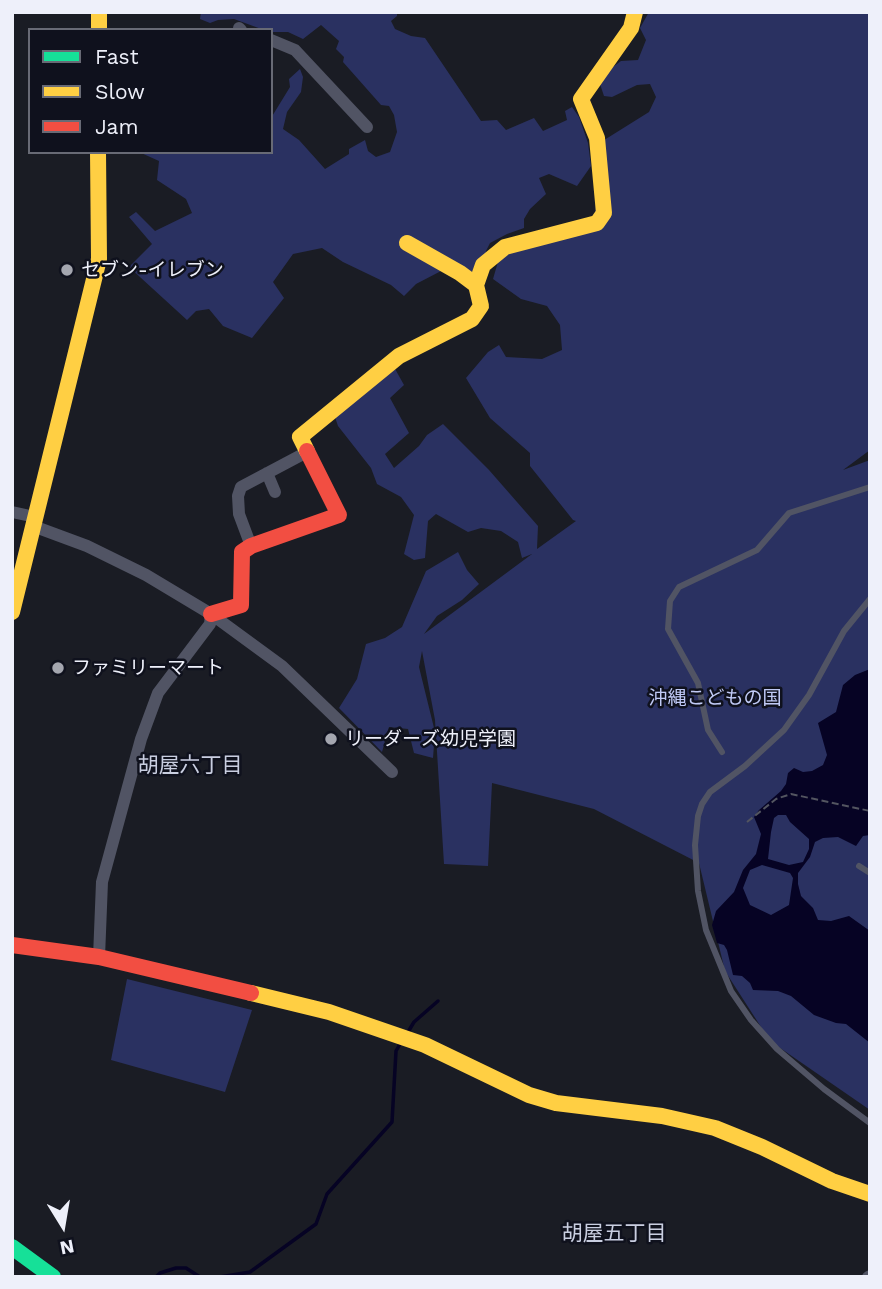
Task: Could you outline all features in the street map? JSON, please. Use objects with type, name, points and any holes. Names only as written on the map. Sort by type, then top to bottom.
[{"type":"street","points":[[211,614],[241,605],[242,552],[251,546],[339,515],[300,436],[399,356],[472,319],[481,306],[475,285],[482,265],[505,247],[597,223],[604,213],[597,138],[581,99],[631,28],[635,12]]},
{"type":"street","points":[[273,41],[295,50],[367,127]]},
{"type":"street","points":[[12,612],[99,259],[98,154]]},
{"type":"street","points":[[407,243],[460,273],[475,285]]},
{"type":"street","points":[[251,546],[239,514],[238,496],[241,487],[307,452]]},
{"type":"street","points":[[267,473],[275,492]]},
{"type":"street","points":[[12,512],[146,575],[211,614],[282,666],[393,772]]},
{"type":"street","points":[[99,957],[102,882],[141,739],[158,694],[210,624],[211,614]]},
{"type":"street","points":[[12,945],[99,957],[329,1012],[405,1037],[529,1095],[556,1104],[662,1116],[715,1128],[832,1181],[870,1194]]},
{"type":"street","points":[[12,1247],[53,1277]]},
{"type":"lane","points":[[722,752],[708,730],[698,682],[668,629],[670,601],[679,587],[757,550],[789,513],[870,487]]},
{"type":"lane","points":[[870,599],[844,631],[809,695],[784,730],[706,798],[698,816],[695,845],[698,891],[706,930],[730,991],[777,1049],[870,1123]]},
{"type":"lane","points":[[859,866],[870,873]]},
{"type":"path","points":[[747,822],[776,799],[791,794],[870,811]]},
{"type":"green space","points":[[201,12],[397,12],[397,16],[391,21],[395,29],[411,36],[425,38],[481,121],[497,120],[506,130],[534,118],[543,131],[567,120],[565,111],[572,107],[579,117],[588,143],[591,166],[577,186],[549,174],[539,178],[546,194],[530,209],[524,219],[524,228],[490,243],[481,276],[443,270],[416,284],[404,296],[391,285],[343,262],[322,248],[293,254],[273,282],[284,298],[252,338],[223,326],[209,309],[196,311],[187,320],[129,267],[152,244],[129,217],[136,212],[155,231],[192,213],[186,199],[157,180],[159,161],[143,154],[273,154],[273,115],[290,87],[289,79],[300,69],[303,77],[301,92],[287,112],[283,129],[299,140],[325,169],[349,154],[349,149],[365,140],[368,151],[376,157],[390,152],[397,132],[394,115],[389,106],[381,105],[343,62],[344,57],[336,49],[339,41],[321,25],[303,39],[288,32],[273,32],[273,28],[259,28],[234,19],[210,23],[200,19]]},
{"type":"green space","name":"沖縄こどもの国","points":[[649,12],[870,12],[870,450],[843,470],[870,460],[870,1110],[770,1041],[725,971],[699,863],[594,809],[492,783],[488,866],[444,864],[435,720],[422,651],[419,667],[435,732],[433,758],[414,753],[408,729],[389,727],[382,752],[339,708],[357,679],[366,644],[385,638],[402,627],[426,571],[458,552],[467,570],[479,584],[462,600],[437,616],[424,634],[532,554],[522,558],[518,542],[501,531],[481,528],[468,532],[436,514],[428,521],[425,558],[414,560],[404,554],[414,515],[401,497],[377,484],[371,468],[338,426],[334,414],[394,367],[404,385],[390,398],[409,433],[385,454],[394,468],[419,446],[427,435],[443,424],[489,470],[538,526],[537,549],[576,521],[530,466],[530,453],[490,418],[466,378],[488,352],[499,345],[506,357],[542,359],[562,350],[560,325],[547,306],[521,299],[493,279],[502,248],[594,227],[601,142],[649,112],[656,97],[650,84],[637,85],[612,97],[604,96],[598,78],[621,61],[638,60],[646,40],[640,28]]},
{"type":"green space","points":[[127,979],[252,1010],[225,1092],[111,1060]]},
{"type":"shaded area","points":[[870,669],[870,835],[863,836],[856,846],[838,837],[823,838],[815,842],[810,857],[798,873],[798,884],[801,896],[813,908],[818,920],[831,921],[849,916],[870,931],[870,1043],[846,1024],[814,1015],[791,996],[778,991],[753,990],[742,976],[733,975],[727,950],[724,945],[717,943],[712,925],[716,911],[734,892],[743,870],[756,854],[761,834],[754,817],[781,791],[786,784],[788,773],[794,768],[803,772],[823,765],[827,755],[818,723],[836,712],[843,685],[855,675]],"holes":[[[786,815],[809,839],[809,849],[803,862],[789,865],[768,859],[774,818]],[[762,865],[790,873],[793,878],[789,905],[771,915],[750,905],[743,888],[750,870]]]},
{"type":"waterway","points":[[408,1032],[414,1022],[438,1001]]},
{"type":"waterway","points":[[220,1277],[250,1272],[316,1224],[327,1194],[392,1122],[396,1051],[400,1044]]},
{"type":"waterway","points":[[156,1277],[176,1268],[186,1268],[200,1277]]},
{"type":"traffic: fast","points":[[12,1247],[53,1277]]},
{"type":"traffic: slow","points":[[99,12],[99,28]]},
{"type":"traffic: slow","points":[[476,285],[483,265],[505,247],[597,223],[604,213],[597,138],[581,99],[631,28],[635,12]]},
{"type":"traffic: slow","points":[[12,612],[99,259],[98,154]]},
{"type":"traffic: slow","points":[[307,451],[300,437],[399,356],[472,319],[481,306],[476,285],[407,243]]},
{"type":"traffic: slow","points":[[251,993],[329,1012],[425,1045],[529,1095],[556,1103],[662,1116],[715,1128],[832,1181],[870,1194]]},
{"type":"traffic: jam","points":[[211,614],[241,605],[242,552],[251,546],[339,515],[307,451]]},
{"type":"traffic: jam","points":[[12,945],[99,957],[251,993]]},
{"type":"place","name":"セブン-イレブン","points":[[67,270]]},
{"type":"place","name":"ファミリーマート","points":[[58,668]]},
{"type":"place","name":"リーダーズ幼児学園","points":[[331,739]]},
{"type":"district","name":"胡屋六丁目","points":[[190,766]]},
{"type":"district","name":"胡屋五丁目","points":[[614,1234]]}]
